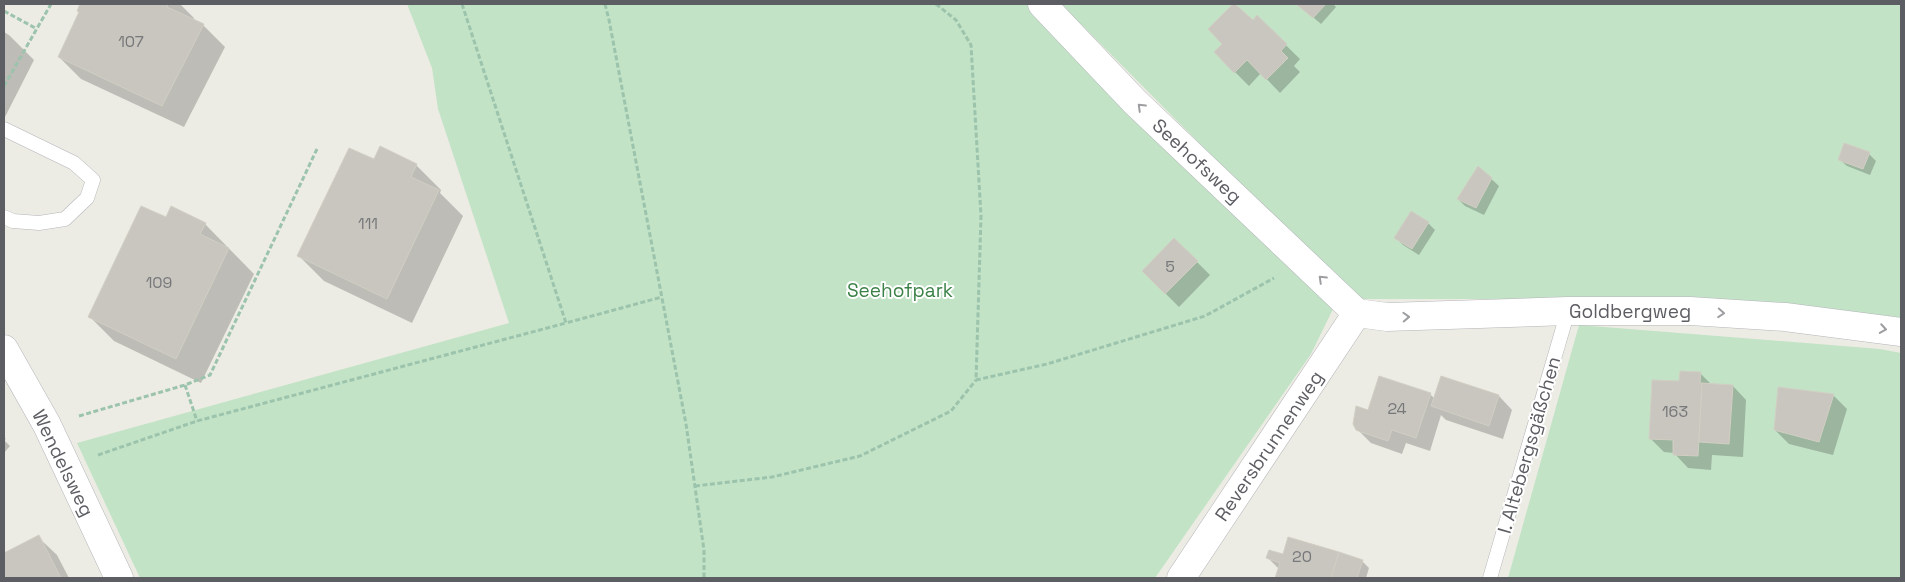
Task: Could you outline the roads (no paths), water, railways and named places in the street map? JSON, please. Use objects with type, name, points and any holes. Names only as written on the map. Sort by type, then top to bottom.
[{"type":"street","name":"Seehofsweg","points":[[1042,4],[1135,102],[1357,313]]},
{"type":"street","name":"Goldbergweg","points":[[1357,313],[1387,318],[1568,311],[1709,312],[1785,317],[1901,332]]},
{"type":"street","name":"Reversbrunnenweg","points":[[1181,578],[1357,313]]},
{"type":"street","name":"Wendelsweg","points":[[4,350],[47,425],[119,578]]},
{"type":"lane","points":[[4,129],[74,164],[93,180],[87,198],[65,219],[39,223],[4,217]]},
{"type":"lane","name":"I. Altebergsgäßchen","points":[[1490,578],[1568,311]]},
{"type":"park label","name":"Seehofpark","points":[[900,290]]}]
